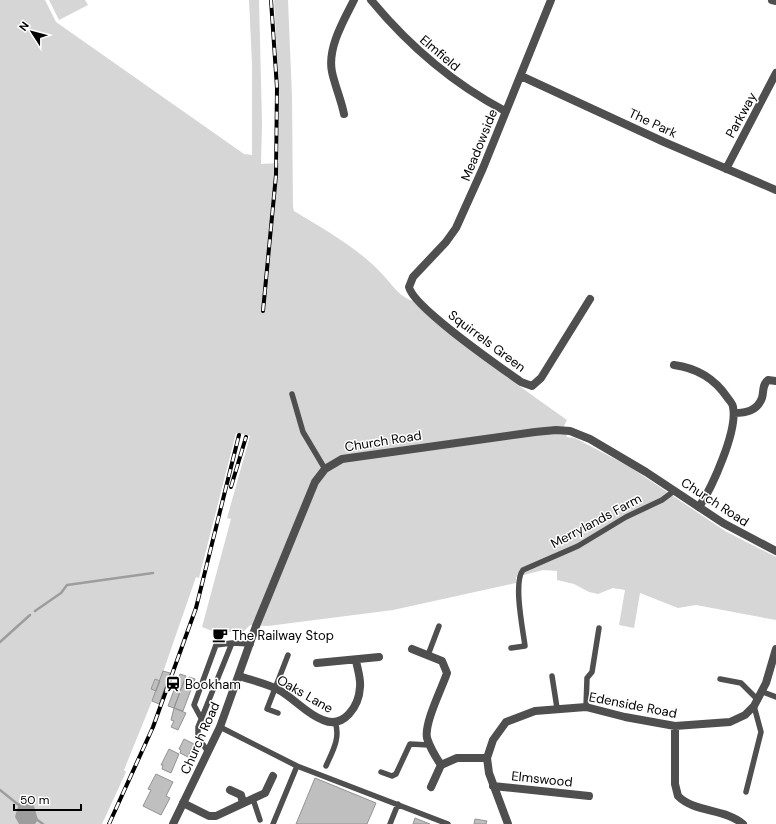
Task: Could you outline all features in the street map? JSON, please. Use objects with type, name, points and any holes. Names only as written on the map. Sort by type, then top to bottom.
[{"type":"street","points":[[344,114],[340,94],[332,72],[331,60],[338,35],[354,0]]},
{"type":"street","name":"Elmfield","points":[[371,0],[401,35],[432,62],[478,96],[505,111]]},
{"type":"street","name":"Meadowside","points":[[409,287],[413,277],[446,242],[456,228],[483,168],[551,0]]},
{"type":"street","points":[[772,0],[776,1]]},
{"type":"street","name":"Parkway","points":[[726,169],[776,73]]},
{"type":"street","name":"The Park","points":[[521,76],[664,142],[776,190]]},
{"type":"street","name":"Squirrels Green","points":[[409,287],[412,295],[419,302],[459,336],[521,382],[532,386],[541,378],[590,299]]},
{"type":"street","points":[[674,365],[689,367],[704,374],[722,390],[733,406],[734,423],[726,447],[705,498],[699,507]]},
{"type":"street","points":[[734,413],[747,413],[758,406],[762,398],[764,384],[768,380],[776,381]]},
{"type":"street","name":"Church Road","points":[[173,824],[220,727],[251,644],[256,626],[315,482],[325,469],[342,460],[359,456],[556,430],[570,431],[590,439],[748,538],[776,551]]},
{"type":"street","points":[[412,649],[442,661],[447,673],[429,721],[426,736],[429,745],[441,765]]},
{"type":"street","name":"Edenside Road","points":[[508,824],[488,773],[487,758],[493,740],[506,722],[526,713],[557,708],[586,707],[625,717],[675,726],[730,722],[745,715],[756,703],[763,692],[776,649]]},
{"type":"street","points":[[317,663],[379,657]]},
{"type":"street","name":"Oaks Lane","points":[[239,676],[276,689],[321,720],[335,722],[348,716],[354,708],[358,698],[360,687],[356,660]]},
{"type":"street","points":[[675,726],[674,784],[678,796],[692,805],[725,813],[743,824]]},
{"type":"street","points":[[431,787],[441,765],[457,758],[487,758]]},
{"type":"street","points":[[183,803],[217,820],[243,803],[265,793],[273,776]]},
{"type":"street","name":"Elmswood","points":[[493,786],[589,796]]},
{"type":"street","points":[[230,790],[241,794],[243,803]]},
{"type":"lane","points":[[292,394],[303,432],[325,469]]},
{"type":"lane","name":"Merrylands Farm","points":[[510,648],[525,646],[519,588],[520,574],[523,570],[578,546],[626,517],[662,500],[674,491]]},
{"type":"lane","points":[[428,655],[439,626]]},
{"type":"lane","points":[[586,707],[587,678],[592,672],[598,628]]},
{"type":"lane","points":[[201,718],[194,705],[216,645],[232,643],[251,644]]},
{"type":"lane","points":[[208,752],[198,737],[198,727],[232,643]]},
{"type":"lane","points":[[278,713],[267,709],[288,656]]},
{"type":"lane","points":[[552,676],[557,708]]},
{"type":"lane","points":[[720,679],[741,683],[756,703],[761,732],[746,792]]},
{"type":"lane","points":[[763,692],[776,697]]},
{"type":"lane","points":[[326,766],[337,737],[338,730],[335,722]]},
{"type":"lane","points":[[220,727],[297,766],[448,824]]},
{"type":"lane","points":[[381,772],[392,776],[396,774],[410,744],[429,745]]},
{"type":"lane","points":[[273,824],[297,766]]},
{"type":"lane","points":[[253,798],[260,820]]},
{"type":"lane","points":[[390,824],[398,804]]},
{"type":"shaded area","points":[[0,0],[45,0],[56,22],[244,154],[252,155],[252,64],[249,0],[259,0],[262,124],[261,164],[279,163],[279,90],[274,0],[288,0],[292,97],[294,211],[330,233],[364,257],[375,266],[401,294],[413,301],[488,363],[567,420],[564,426],[567,437],[575,438],[630,467],[725,531],[776,557],[776,620],[696,605],[678,608],[640,593],[634,628],[619,625],[625,590],[613,588],[598,594],[589,592],[574,584],[557,580],[557,571],[543,570],[516,577],[516,583],[393,610],[268,626],[250,625],[243,632],[215,632],[202,627],[231,519],[227,518],[250,436],[236,433],[199,578],[196,577],[160,681],[155,679],[151,689],[156,691],[124,770],[126,772],[102,824],[0,824]]},
{"type":"shaded area","points":[[49,0],[85,0],[88,5],[59,20]]},
{"type":"shaded area","points":[[27,802],[34,806],[38,820],[35,824],[19,824],[15,817],[19,803]]},
{"type":"building","points":[[163,671],[170,673],[159,704],[152,701]]},
{"type":"building","points":[[180,674],[186,676],[174,708],[168,706]]},
{"type":"building","points":[[189,677],[195,679],[183,711],[174,708],[184,681],[187,682]]},
{"type":"building","points":[[155,679],[160,681],[156,691],[151,689]]},
{"type":"building","points":[[174,708],[186,713],[178,730],[171,727],[174,721],[171,720]]},
{"type":"building","points":[[184,739],[194,744],[188,757],[180,753],[181,750],[179,749]]},
{"type":"building","points":[[169,749],[179,754],[171,773],[162,769],[163,765],[161,765]]},
{"type":"building","points":[[156,774],[173,782],[166,796],[170,798],[161,815],[143,806],[151,790],[148,789]]},
{"type":"building","points":[[315,778],[376,803],[367,824],[296,824]]},
{"type":"building","points":[[415,818],[430,824],[413,824]]},
{"type":"building","points":[[475,819],[487,821],[486,824],[474,824]]},
{"type":"waterway","points":[[35,611],[61,593],[67,585],[153,573]]},
{"type":"waterway","points":[[0,642],[30,615]]},
{"type":"waterway","points":[[0,790],[20,806]]},
{"type":"waterway","points":[[36,819],[43,824]]},
{"type":"railway","points":[[263,311],[276,175],[277,88],[271,0]]},
{"type":"railway","points":[[109,824],[153,727],[196,608],[239,435]]},
{"type":"railway","points":[[231,487],[246,437]]},
{"type":"place","name":"The Railway Stop","points":[[220,635]]},
{"type":"place","name":"Bookham","points":[[173,684]]}]
